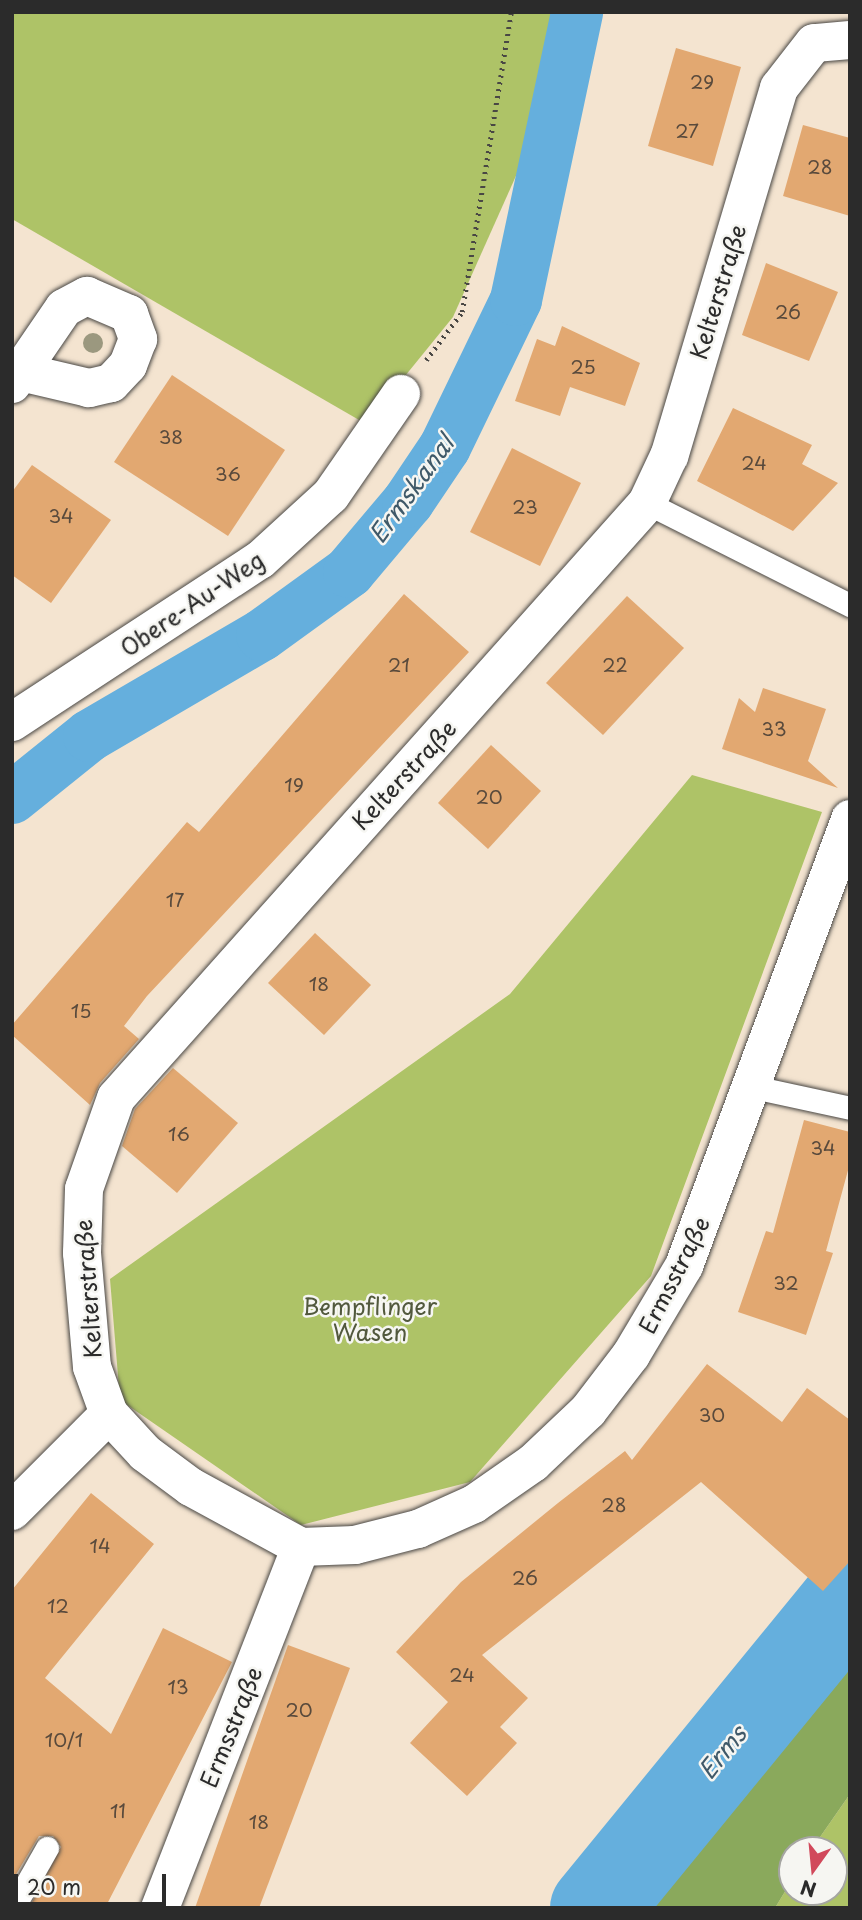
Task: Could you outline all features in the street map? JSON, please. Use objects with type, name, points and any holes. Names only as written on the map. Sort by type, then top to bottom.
[{"type":"street","name":"Kelterstraße","points":[[109,1414],[92,1367],[82,1253],[84,1189],[116,1098],[648,503],[669,456],[779,88],[814,43],[850,40]]},
{"type":"street","name":"Obere-Au-Weg","points":[[12,722],[260,560],[331,495],[401,394]]},
{"type":"street","name":"Ermsstraße","points":[[109,1414],[145,1452],[191,1487],[250,1524],[301,1547],[355,1545],[406,1532],[474,1504],[533,1463],[588,1411],[631,1355],[684,1266],[753,1087],[850,818]]},
{"type":"street","points":[[12,1511],[109,1414]]},
{"type":"street","name":"Ermsstraße","points":[[160,1908],[301,1547]]},
{"type":"lane","points":[[648,503],[850,605]]},
{"type":"lane","points":[[753,1087],[850,1108]]},
{"type":"lane","points":[[13,1908],[47,1848]]},
{"type":"path","points":[[401,394],[462,312],[511,12]]},
{"type":"green space","points":[[12,12],[589,12],[453,317],[366,424],[12,219]]},
{"type":"green space","name":"Bempflinger Wasen","points":[[692,775],[822,812],[651,1276],[470,1482],[301,1525],[120,1400],[110,1279],[510,994]]},
{"type":"green space","points":[[850,1592],[850,1794],[821,1836],[778,1836],[778,1903],[775,1908],[627,1908]]},
{"type":"green space","points":[[850,1794],[850,1908],[775,1908],[778,1903],[778,1906],[848,1906],[848,1836],[821,1836]]},
{"type":"building","points":[[676,48],[741,67],[713,166],[648,146]]},
{"type":"building","points":[[803,125],[850,138],[850,216],[783,196]]},
{"type":"building","points":[[766,263],[838,292],[809,361],[742,335]]},
{"type":"building","points":[[562,326],[640,363],[625,406],[570,387],[560,416],[515,401],[537,339],[555,346]]},
{"type":"building","points":[[172,375],[285,450],[228,536],[114,462]]},
{"type":"building","points":[[733,408],[812,445],[802,464],[838,483],[793,531],[697,481]]},
{"type":"building","points":[[512,448],[581,483],[540,566],[470,532]]},
{"type":"building","points":[[32,465],[111,520],[51,603],[12,575],[12,492]]},
{"type":"building","points":[[404,594],[469,652],[147,996],[124,1026],[139,1039],[100,1083],[90,1105],[12,1035],[12,1025],[187,822],[199,832]]},
{"type":"building","points":[[627,596],[684,648],[603,735],[546,683]]},
{"type":"building","points":[[763,688],[826,709],[808,761],[838,788],[722,749],[739,698],[755,712]]},
{"type":"building","points":[[491,745],[541,791],[488,849],[438,803]]},
{"type":"building","points":[[315,933],[371,985],[324,1035],[268,983]]},
{"type":"building","points":[[173,1068],[238,1123],[177,1193],[122,1146],[135,1109]]},
{"type":"building","points":[[804,1120],[850,1132],[850,1163],[826,1251],[833,1253],[806,1335],[738,1312],[766,1231],[773,1233]]},
{"type":"building","points":[[707,1364],[782,1422],[807,1388],[850,1420],[850,1561],[823,1591],[701,1482],[482,1655],[528,1698],[500,1727],[517,1743],[467,1796],[410,1743],[448,1702],[396,1652],[461,1582],[558,1503],[625,1451],[632,1460]]},
{"type":"building","points":[[91,1493],[154,1544],[45,1678],[111,1734],[163,1628],[232,1662],[105,1908],[29,1908],[61,1847],[53,1836],[39,1836],[12,1881],[12,1590]]},
{"type":"building","points":[[288,1645],[350,1668],[259,1908],[195,1908]]},
{"type":"waterway","name":"Ermskanal","points":[[12,798],[89,736],[262,635],[349,572],[408,502],[445,447],[516,300],[577,12]]},
{"type":"waterway","name":"Erms","points":[[595,1908],[850,1596]]}]
